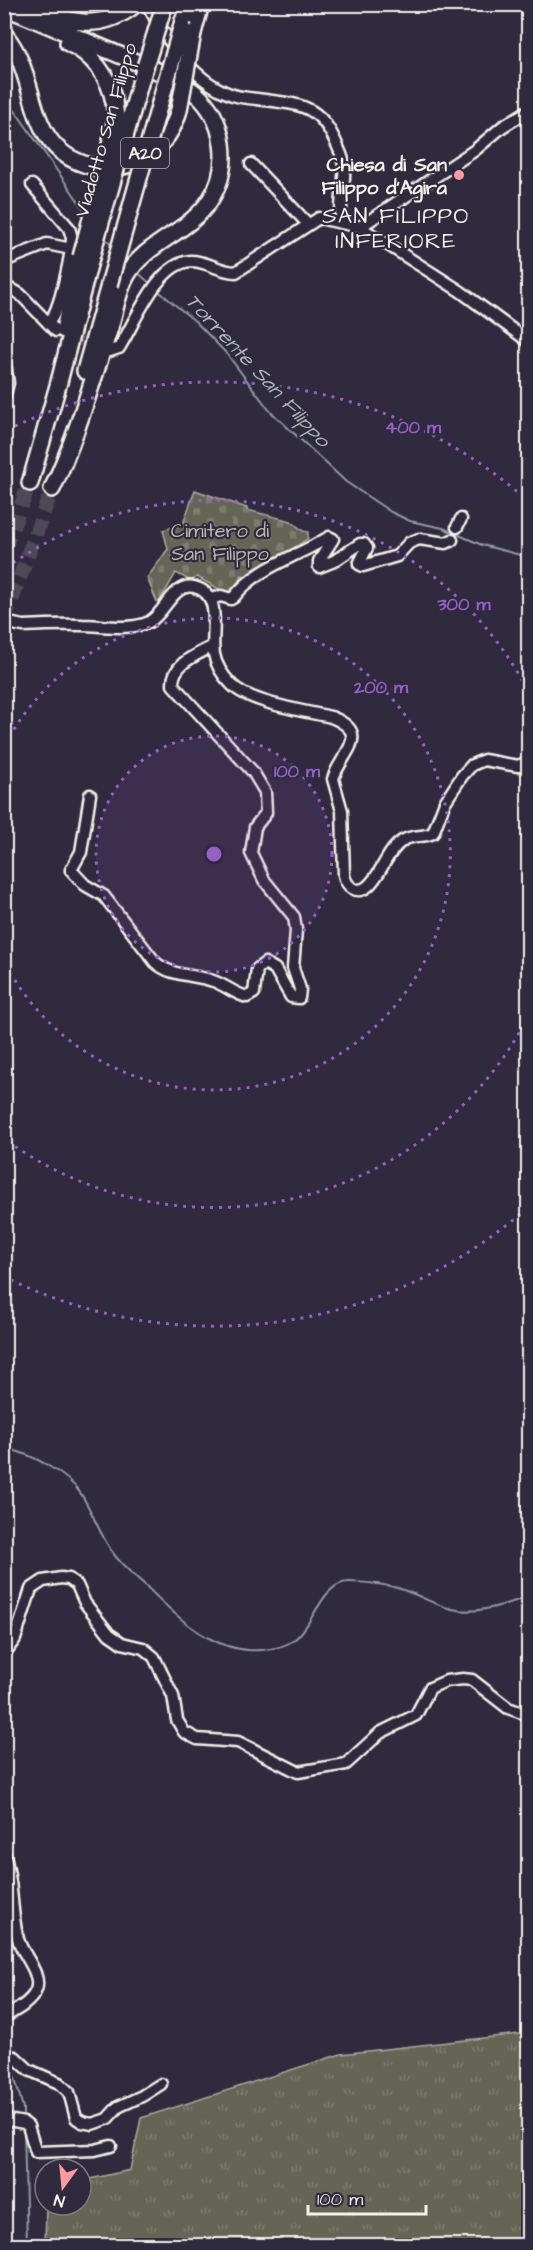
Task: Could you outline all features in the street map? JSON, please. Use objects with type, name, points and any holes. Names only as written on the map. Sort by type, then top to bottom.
[{"type":"highway","points":[[28,4],[61,18],[84,23],[100,22],[123,14],[136,4]]},
{"type":"highway","name":"A20","points":[[52,489],[116,285],[189,4]]},
{"type":"highway","points":[[4,34],[18,54],[38,120],[45,134],[60,151],[78,162],[108,168],[124,166],[139,160],[164,142],[174,125],[201,4]]},
{"type":"highway","name":"Viadotto San Filippo","points":[[80,257],[164,5]]},
{"type":"highway","points":[[4,7],[165,76],[194,92],[213,115],[218,126],[223,154],[221,173],[216,191],[206,207],[193,220],[151,248],[116,285]]},
{"type":"highway","points":[[4,16],[72,45],[94,61],[104,76],[114,102],[116,117],[69,302],[61,348],[42,418],[37,460],[30,483]]},
{"type":"street","points":[[147,4],[162,30],[180,54],[219,89],[241,97],[301,105],[322,118],[343,163],[340,212],[342,222]]},
{"type":"street","points":[[360,227],[475,150],[502,127],[528,111]]},
{"type":"street","points":[[251,164],[308,224]]},
{"type":"street","points":[[4,291],[13,290],[20,294],[52,327],[57,306],[80,257],[69,228],[32,185]]},
{"type":"street","points":[[110,351],[119,348],[166,272],[178,264],[193,261],[236,272],[320,218],[360,227],[460,291],[528,341]]},
{"type":"street","points":[[4,261],[47,244],[80,257]]},
{"type":"street","points":[[4,357],[8,382],[4,398]]},
{"type":"street","points":[[211,599],[221,596],[231,599],[249,580],[267,568],[292,558],[329,537],[333,539],[319,561],[319,567],[334,561],[360,544],[368,548],[359,564],[363,566],[397,556],[409,543],[419,539],[446,543],[452,540]]},
{"type":"street","points":[[4,622],[22,626],[138,625],[157,617],[177,592],[184,587],[199,589],[211,599],[213,646],[220,671],[238,690],[257,699],[331,717],[343,722],[350,730],[351,748],[333,779],[342,811],[344,875],[347,884],[354,889],[361,890],[368,886],[401,841],[410,837],[427,836],[433,832],[445,802],[472,765],[484,760],[518,766],[528,762]]},
{"type":"street","points":[[90,795],[81,852],[71,870],[85,885],[104,896],[155,962],[162,968],[216,982],[247,997],[253,996],[257,969],[265,963],[275,969],[291,997],[299,998],[300,989],[293,968],[297,930],[294,917],[264,880],[251,853],[255,827],[266,813],[266,792],[253,772],[173,685],[174,675],[180,666],[213,646]]},
{"type":"street","points":[[4,1654],[15,1639],[31,1589],[43,1581],[69,1579],[77,1585],[85,1603],[113,1638],[142,1648],[154,1657],[173,1696],[177,1720],[184,1732],[197,1739],[238,1742],[298,1772],[346,1764],[375,1737],[416,1715],[430,1688],[446,1681],[472,1680],[508,1708],[528,1715]]},
{"type":"street","points":[[4,1854],[10,1874],[18,1939],[38,1984],[32,1997],[5,2017]]},
{"type":"street","points":[[4,2056],[15,2057],[29,2070],[59,2083],[69,2092],[76,2118],[92,2124],[107,2118],[118,2107],[142,2096],[160,2084]]},
{"type":"street","points":[[8,2120],[24,2122],[28,2126],[36,2152],[95,2150],[111,2146]]},
{"type":"green space","name":"Cimitero di San Filippo","points":[[195,490],[247,508],[247,510],[291,521],[303,531],[308,532],[308,538],[273,563],[271,561],[246,577],[242,575],[230,595],[197,577],[191,581],[176,573],[158,604],[147,578],[168,549],[163,530],[183,524]]},
{"type":"green space","points":[[528,2033],[528,2245],[45,2245],[46,2217],[93,2217],[93,2178],[130,2170],[141,2118],[341,2054]]},
{"type":"waterway","name":"Torrente San Filippo","points":[[4,95],[86,212]]},
{"type":"waterway","name":"Torrente San Filippo","points":[[104,236],[113,248]]},
{"type":"waterway","name":"Torrente San Filippo","points":[[136,271],[152,285]]},
{"type":"waterway","name":"Torrente San Filippo","points":[[156,289],[196,322],[227,354],[270,411],[346,482],[391,512],[410,521],[443,528],[482,545],[528,557]]},
{"type":"waterway","points":[[4,1449],[35,1459],[67,1479],[81,1494],[106,1542],[123,1565],[179,1618],[204,1635],[232,1647],[264,1650],[291,1642],[299,1636],[331,1590],[339,1584],[349,1582],[372,1583],[397,1588],[446,1607],[467,1611],[494,1607],[528,1597]]},
{"type":"waterway","points":[[4,2042],[8,2053]]},
{"type":"waterway","points":[[10,2061],[23,2108],[23,2120]]},
{"type":"waterway","points":[[24,2128],[27,2246]]},
{"type":"tunnel","points":[[65,335],[99,347]]},
{"type":"tunnel","points":[[4,549],[30,483]]},
{"type":"tunnel","points":[[4,621],[52,489]]},
{"type":"place","name":"Chiesa di San Filippo d'Agira","points":[[459,175]]},
{"type":"district","name":"SAN FILIPPO INFERIORE","points":[[396,228]]}]
